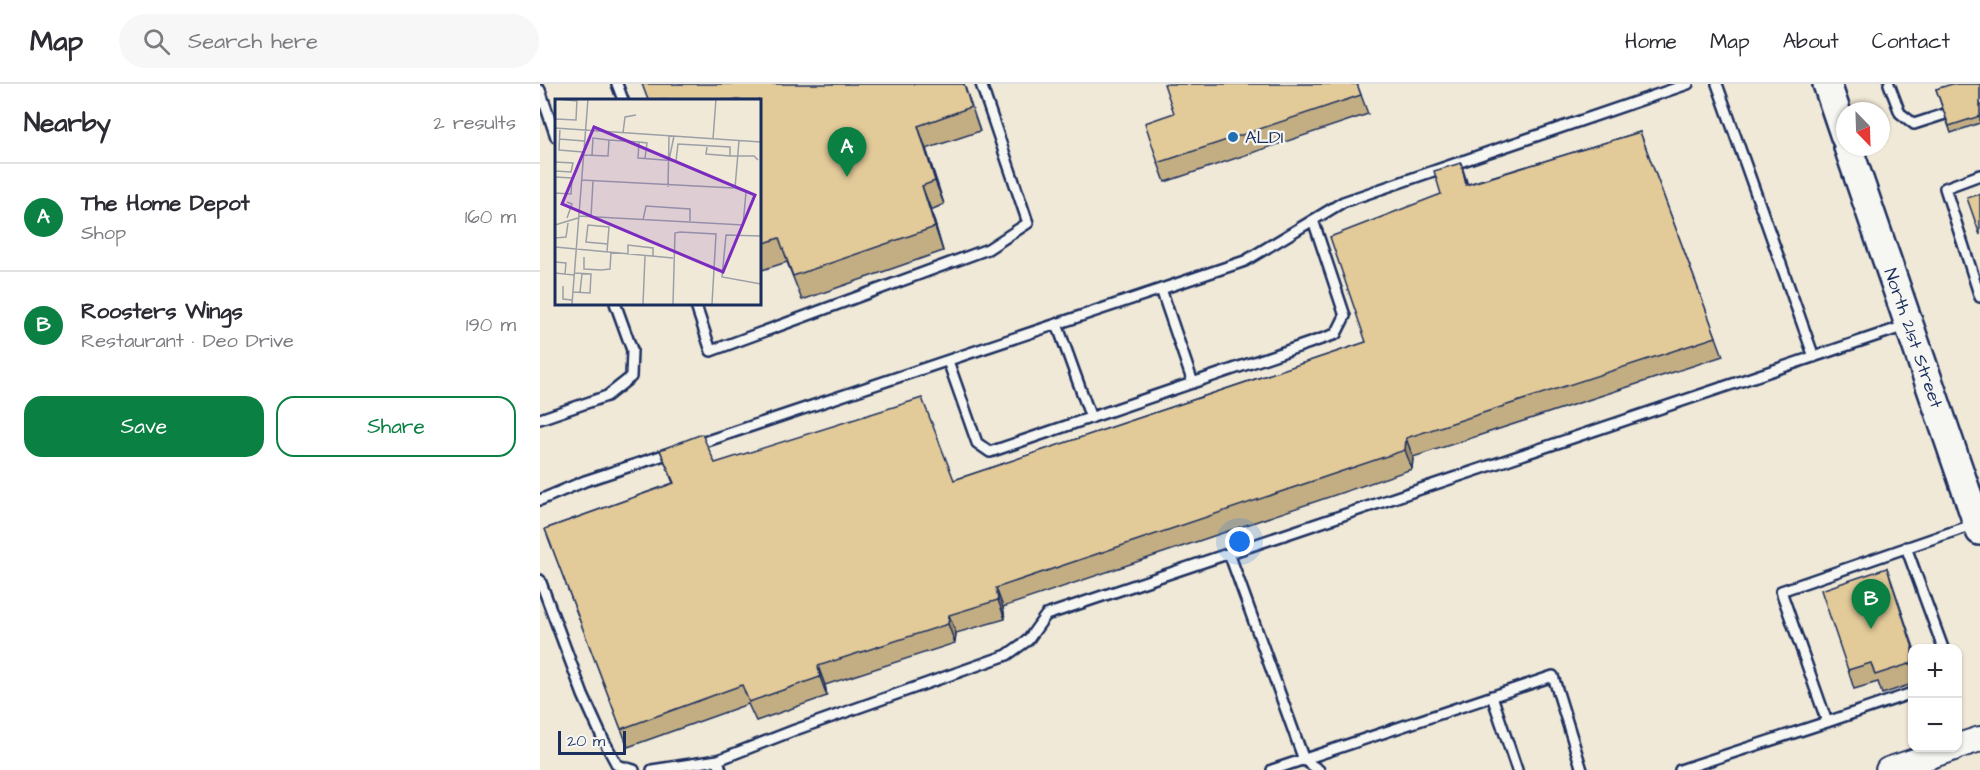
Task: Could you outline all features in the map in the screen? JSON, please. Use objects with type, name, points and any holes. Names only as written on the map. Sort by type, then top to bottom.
[{"type":"main road","points":[[1827,84],[1836,110]]},
{"type":"main road","name":"North 21st Street","points":[[1851,156],[1979,527]]},
{"type":"street","points":[[1962,745],[1980,739]]},
{"type":"street","points":[[1888,770],[1941,752]]},
{"type":"lane","points":[[617,84],[623,99]]},
{"type":"lane","points":[[695,304],[711,351],[988,249],[1028,223],[981,84]]},
{"type":"lane","points":[[540,500],[585,481],[1245,261],[1343,202],[1688,84]]},
{"type":"lane","points":[[1717,84],[1814,357]]},
{"type":"lane","points":[[1889,84],[1900,113],[1914,124],[1945,114]]},
{"type":"lane","points":[[540,90],[555,134]]},
{"type":"lane","points":[[1980,175],[1945,188],[1980,297]]},
{"type":"lane","points":[[948,361],[976,443],[990,452],[1336,334],[1345,316],[1313,220]]},
{"type":"lane","points":[[1161,289],[1194,383]]},
{"type":"lane","points":[[540,418],[607,396],[631,377],[632,350],[615,304]]},
{"type":"lane","points":[[1057,324],[1091,418]]},
{"type":"lane","points":[[652,770],[718,760],[795,730],[1007,655],[1028,640],[1046,615],[1910,324]]},
{"type":"lane","points":[[1827,722],[1781,591],[1906,547],[1979,527]]},
{"type":"lane","points":[[1906,547],[1942,644]]},
{"type":"lane","points":[[1229,554],[1304,760],[1319,770]]},
{"type":"lane","points":[[540,580],[602,737],[617,765],[634,770]]},
{"type":"lane","points":[[1272,770],[1552,676],[1582,770]]},
{"type":"lane","points":[[1680,770],[1908,694]]},
{"type":"lane","points":[[1492,696],[1516,770]]},
{"type":"lane","points":[[718,760],[721,770]]},
{"type":"lane","points":[[1299,770],[1304,760]]},
{"type":"building","points":[[642,84],[964,84],[971,107],[918,126],[935,181],[922,186],[935,227],[793,276],[779,238],[760,245],[760,99],[648,99]]},
{"type":"building","name":"ALDI","points":[[1164,84],[1357,84],[1361,95],[1158,163],[1145,123],[1174,113]]},
{"type":"building","points":[[1952,84],[1980,84],[1980,116],[1949,126],[1936,89]]},
{"type":"building","points":[[1640,132],[1716,337],[1406,438],[1405,450],[996,588],[998,600],[949,615],[948,624],[818,666],[820,677],[749,702],[742,685],[621,729],[545,529],[674,483],[660,450],[702,434],[715,463],[922,398],[954,480],[1366,342],[1330,237],[1441,194],[1434,171],[1461,163],[1466,185]]},
{"type":"building","points":[[1980,194],[1980,235],[1967,198]]},
{"type":"building","points":[[1887,568],[1912,644],[1908,644],[1908,664],[1875,675],[1871,663],[1848,670],[1821,590]]},
{"type":"place","name":"ALDI","points":[[1233,137]]},
{"type":"place","name":"The Home Depot","points":[[847,177]]},
{"type":"place","name":"Roosters Wings","points":[[1871,629]]}]
